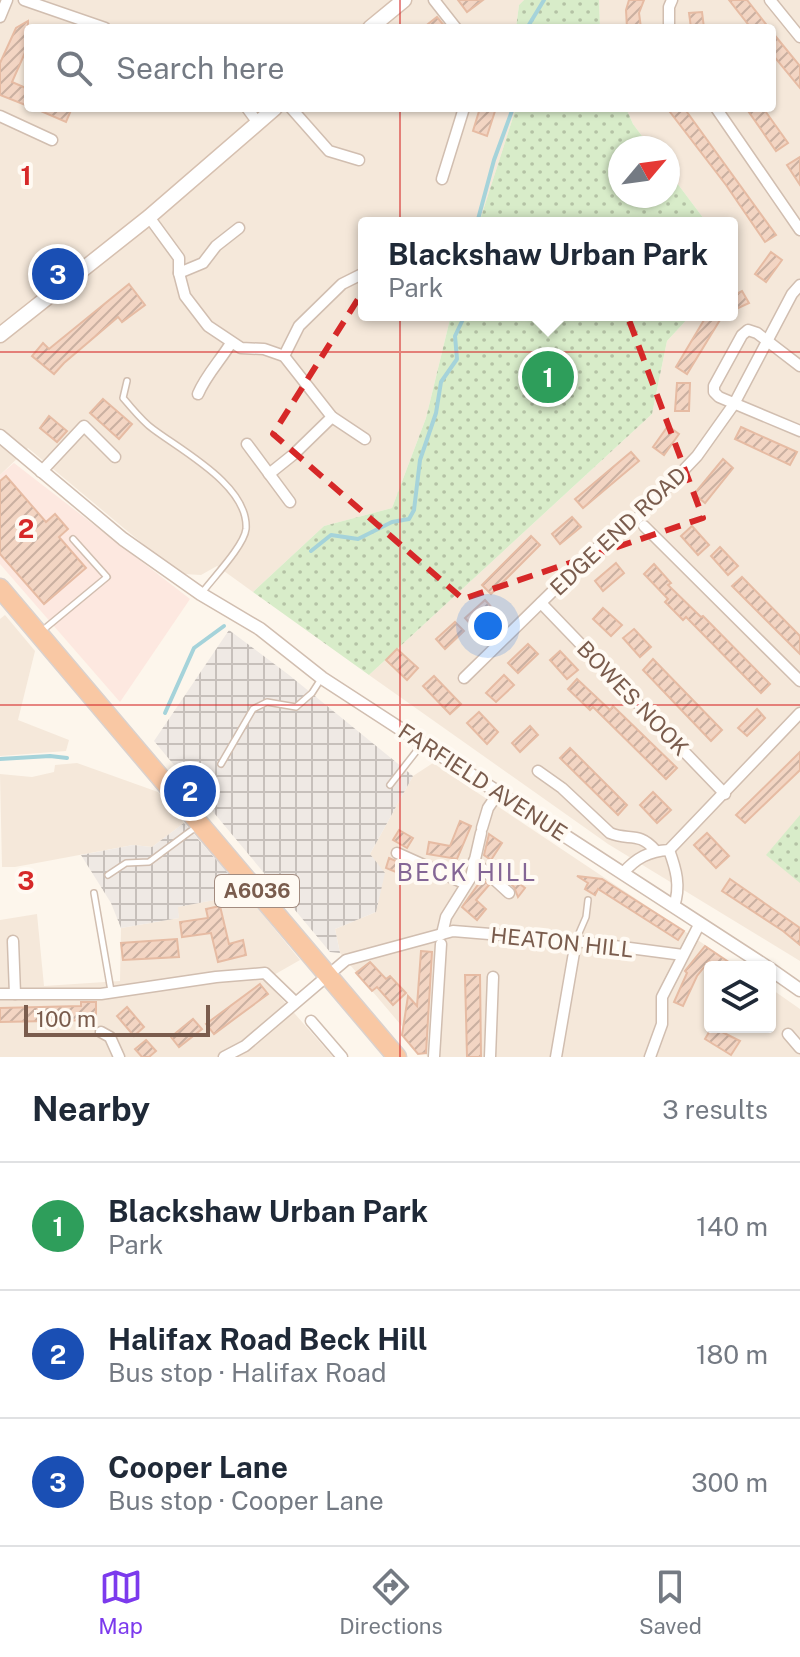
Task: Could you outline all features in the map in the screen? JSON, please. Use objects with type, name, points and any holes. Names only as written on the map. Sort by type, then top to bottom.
[{"type":"highway","name":"A6036","points":[[0,588],[397,1057]]},
{"type":"main road","points":[[375,24],[401,1]]},
{"type":"main road","points":[[0,335],[149,217],[270,112]]},
{"type":"street","points":[[0,17],[7,0]]},
{"type":"street","points":[[24,0],[93,24]]},
{"type":"street","points":[[434,0],[453,24]]},
{"type":"street","points":[[669,24],[672,0]]},
{"type":"street","points":[[770,0],[800,37]]},
{"type":"street","points":[[250,112],[258,123]]},
{"type":"street","points":[[295,112],[329,151],[359,160]]},
{"type":"street","points":[[442,179],[463,112]]},
{"type":"street","points":[[719,112],[800,230]]},
{"type":"street","points":[[0,116],[52,140]]},
{"type":"street","points":[[149,217],[179,258],[185,296],[208,326],[241,348],[264,349],[284,356],[332,417],[365,439]]},
{"type":"street","points":[[179,273],[203,263],[216,246],[239,228]]},
{"type":"street","points":[[284,356],[299,326],[342,284],[358,276]]},
{"type":"street","name":"EDGE END ROAD","points":[[464,678],[602,543],[637,519],[697,456],[734,404],[792,294],[800,285]]},
{"type":"street","points":[[800,366],[752,330],[742,335],[714,386],[714,392],[719,397],[800,431]]},
{"type":"street","points":[[198,394],[204,379],[221,361],[231,343]]},
{"type":"street","points":[[269,474],[332,417]]},
{"type":"street","points":[[41,472],[84,426],[115,457]]},
{"type":"street","name":"FARFIELD AVENUE","points":[[0,436],[123,539],[201,594],[260,629],[322,678],[757,961]]},
{"type":"street","points":[[247,444],[290,502]]},
{"type":"street","points":[[644,526],[800,681]]},
{"type":"street","name":"BOWES NOOK","points":[[541,603],[725,794]]},
{"type":"street","points":[[623,873],[636,859],[655,850],[669,850],[800,713]]},
{"type":"street","points":[[538,771],[562,788],[610,833],[619,837],[637,837],[655,850]]},
{"type":"street","points":[[434,1057],[441,939],[446,917],[466,884],[488,808],[499,792]]},
{"type":"street","points":[[669,850],[678,884],[674,906]]},
{"type":"street","points":[[397,853],[466,884]]},
{"type":"street","points":[[474,861],[509,893]]},
{"type":"street","points":[[650,1057],[662,1024],[662,997],[700,923]]},
{"type":"street","name":"HEATON HILL","points":[[441,939],[453,931],[576,941],[683,955]]},
{"type":"street","points":[[224,1057],[245,1046],[346,960],[441,939]]},
{"type":"street","points":[[13,941],[15,994]]},
{"type":"street","points":[[556,1057],[576,941]]},
{"type":"street","points":[[0,994],[111,992],[265,973],[295,1002]]},
{"type":"street","name":"FARFIELD AVENUE","points":[[776,974],[800,990]]},
{"type":"street","points":[[490,1057],[493,977]]},
{"type":"street","points":[[311,1021],[342,1057]]},
{"type":"street","points":[[101,1032],[110,1037],[119,1057]]},
{"type":"street","points":[[788,1034],[800,1048]]},
{"type":"lane","points":[[127,381],[123,398],[149,427],[221,478],[241,507],[246,527],[243,539],[201,594]]},
{"type":"lane","points":[[39,633],[107,577],[73,539]]},
{"type":"lane","points":[[221,764],[253,709],[267,702],[296,707],[312,693],[322,678]]},
{"type":"lane","points":[[390,785],[423,743]]},
{"type":"lane","points":[[108,875],[126,863],[149,862],[200,824]]},
{"type":"lane","points":[[94,893],[111,992]]},
{"type":"lane","points":[[576,941],[586,917],[588,900]]},
{"type":"highlighted area","points":[[399,234],[617,288],[703,518],[463,599],[273,434]]},
{"type":"shaded area","points":[[0,0],[524,0],[519,5],[517,24],[24,24],[24,112],[515,112],[481,217],[358,217],[358,321],[450,321],[426,418],[392,508],[324,526],[253,592],[217,566],[201,575],[184,574],[168,565],[28,448],[0,475]]},
{"type":"shaded area","points":[[599,0],[800,0],[800,961],[608,844],[369,675],[652,414],[667,341],[685,321],[738,321],[738,217],[702,217],[680,187],[680,136],[642,136],[628,112],[776,112],[776,24],[600,24]]},
{"type":"shaded area","points":[[14,463],[190,599],[120,702],[0,564],[0,475]]},
{"type":"shaded area","points":[[5,615],[35,651],[18,720],[69,740],[66,751],[0,756],[0,619]]},
{"type":"shaded area","points":[[229,630],[413,776],[370,854],[385,873],[376,912],[335,929],[340,953],[330,952],[154,741]]},
{"type":"shaded area","points":[[77,763],[158,792],[184,823],[152,847],[133,845],[2,867],[0,774],[32,777],[54,772],[55,765]]},
{"type":"shaded area","points":[[433,763],[729,961],[704,961],[704,1033],[776,1033],[776,992],[800,1009],[800,1057],[428,1057],[340,953],[335,929],[376,912],[370,854],[413,776]]},
{"type":"shaded area","points":[[184,823],[246,894],[178,907],[179,918],[121,928],[111,903],[81,855],[133,845],[152,847]]},
{"type":"shaded area","points":[[246,894],[300,960],[265,980],[333,1057],[0,1057],[0,920],[37,914],[44,986],[120,981],[121,928],[179,918],[177,907]]},
{"type":"green space","points":[[524,0],[599,0],[600,24],[517,24],[519,5]]},
{"type":"green space","points":[[515,112],[628,112],[642,136],[608,136],[608,208],[680,208],[680,187],[702,217],[481,217]]},
{"type":"green space","points":[[450,321],[685,321],[667,341],[652,414],[369,675],[253,592],[324,526],[392,508],[426,418]]},
{"type":"green space","points":[[800,815],[800,883],[766,855]]},
{"type":"building","points":[[458,0],[483,0],[467,12]]},
{"type":"building","points":[[629,0],[644,0],[639,13],[640,24],[627,24]]},
{"type":"building","points":[[729,0],[747,0],[766,24],[748,24]]},
{"type":"building","points":[[702,12],[704,24],[690,24],[689,13]]},
{"type":"building","points":[[437,17],[443,24],[428,24]]},
{"type":"building","points":[[28,21],[24,24],[24,55],[12,82],[24,87],[24,104],[0,95],[0,63],[16,28]]},
{"type":"building","points":[[776,37],[800,66],[800,88],[776,59]]},
{"type":"building","points":[[43,112],[70,112],[66,122]]},
{"type":"building","points":[[479,112],[495,112],[487,136],[473,131]]},
{"type":"building","points":[[670,112],[687,112],[776,235],[765,242]]},
{"type":"building","points":[[749,112],[766,112],[788,143],[776,151]]},
{"type":"building","points":[[800,157],[800,185],[787,165]]},
{"type":"building","points":[[771,252],[782,260],[766,282],[755,274]]},
{"type":"building","points":[[129,284],[145,305],[122,322],[118,317],[54,374],[32,356],[43,343],[49,349]]},
{"type":"building","points":[[742,291],[749,303],[738,308],[738,293]]},
{"type":"building","points":[[703,321],[719,321],[687,374],[676,367]]},
{"type":"building","points":[[677,383],[690,383],[689,411],[675,411]]},
{"type":"building","points":[[103,399],[132,424],[119,439],[90,413]]},
{"type":"building","points":[[49,416],[67,431],[57,442],[40,428]]},
{"type":"building","points":[[668,426],[679,434],[664,455],[653,447]]},
{"type":"building","points":[[741,427],[797,452],[790,465],[735,439]]},
{"type":"building","points":[[631,452],[639,461],[583,508],[575,499]]},
{"type":"building","points":[[723,459],[733,468],[705,503],[694,494]]},
{"type":"building","points":[[6,476],[46,522],[55,514],[68,529],[59,537],[86,568],[44,604],[0,554],[0,481]]},
{"type":"building","points":[[572,517],[581,527],[560,544],[552,534]]},
{"type":"building","points":[[692,526],[709,545],[698,555],[681,536]]},
{"type":"building","points":[[531,536],[540,545],[491,594],[482,585]]},
{"type":"building","points":[[720,547],[738,566],[728,575],[711,556]]},
{"type":"building","points":[[616,563],[624,573],[603,591],[595,581]]},
{"type":"building","points":[[654,564],[671,583],[668,585],[770,684],[761,693],[686,617],[683,620],[665,602],[668,599],[644,574]]},
{"type":"building","points":[[742,577],[800,636],[800,654],[732,586]]},
{"type":"building","points":[[485,600],[494,610],[474,628],[465,618]]},
{"type":"building","points":[[603,608],[622,625],[611,636],[593,619]]},
{"type":"building","points":[[455,622],[464,631],[445,649],[436,639]]},
{"type":"building","points":[[634,629],[651,647],[640,657],[623,638]]},
{"type":"building","points":[[528,644],[538,654],[518,673],[508,663]]},
{"type":"building","points":[[397,649],[418,668],[407,680],[386,660]]},
{"type":"building","points":[[560,651],[578,670],[567,679],[550,660]]},
{"type":"building","points":[[653,659],[722,730],[711,741],[643,670]]},
{"type":"building","points":[[504,675],[514,685],[496,702],[486,693]]},
{"type":"building","points":[[434,676],[461,704],[450,714],[423,686]]},
{"type":"building","points":[[577,679],[610,710],[613,706],[677,768],[666,779],[593,707],[590,710],[568,689]]},
{"type":"building","points":[[757,709],[765,718],[747,736],[738,728]]},
{"type":"building","points":[[479,712],[498,732],[487,744],[467,723]]},
{"type":"building","points":[[530,726],[538,735],[520,752],[512,743]]},
{"type":"building","points":[[570,748],[627,805],[618,815],[560,758]]},
{"type":"building","points":[[800,752],[800,770],[745,823],[736,815]]},
{"type":"building","points":[[653,792],[671,810],[657,823],[640,805]]},
{"type":"building","points":[[460,821],[471,826],[457,859],[427,854],[429,842],[450,846]]},
{"type":"building","points":[[399,830],[413,838],[407,848],[393,840]]},
{"type":"building","points":[[707,833],[729,856],[716,868],[694,845]]},
{"type":"building","points":[[489,834],[502,843],[491,860],[484,855]]},
{"type":"building","points":[[389,858],[412,868],[408,877],[386,868]]},
{"type":"building","points":[[494,864],[525,888],[518,897],[514,887],[492,866]]},
{"type":"building","points":[[577,876],[602,879],[684,931],[678,940],[598,889],[595,895],[585,889],[588,883]]},
{"type":"building","points":[[482,879],[489,885],[476,900],[486,909],[477,920],[462,907]]},
{"type":"building","points":[[730,879],[800,928],[800,945],[722,891]]},
{"type":"building","points":[[220,906],[229,944],[243,940],[246,955],[218,962],[211,933],[182,937],[180,922],[208,918],[206,909]]},
{"type":"building","points":[[177,939],[179,957],[123,960],[121,943]]},
{"type":"building","points":[[705,946],[727,961],[704,961],[704,967],[683,1006],[674,1002],[687,973],[685,971]]},
{"type":"building","points":[[421,951],[432,952],[426,1053],[418,1054],[402,1035],[408,996],[417,1006]]},
{"type":"building","points":[[370,962],[386,979],[390,976],[406,993],[393,1005],[377,987],[372,991],[356,973]]},
{"type":"building","points":[[465,975],[480,975],[481,1057],[467,1057]]},
{"type":"building","points":[[260,984],[268,994],[214,1034],[206,1024]]},
{"type":"building","points":[[81,1002],[96,1002],[96,1020],[0,1022],[0,1008],[81,1006]]},
{"type":"building","points":[[127,1007],[144,1027],[134,1036],[117,1016]]},
{"type":"building","points":[[193,1019],[202,1029],[179,1047],[171,1037]]},
{"type":"building","points":[[708,1033],[724,1033],[740,1041],[731,1055],[705,1039]]},
{"type":"building","points":[[146,1040],[156,1051],[149,1057],[142,1057],[135,1049]]},
{"type":"waterway","points":[[529,24],[544,0]]},
{"type":"waterway","points":[[479,217],[512,112]]},
{"type":"waterway","points":[[311,551],[331,535],[358,539],[392,522],[409,519],[414,510],[420,460],[436,413],[441,382],[457,359],[455,336],[462,321]]},
{"type":"waterway","points":[[165,713],[194,648],[224,626]]},
{"type":"waterway","points":[[0,759],[67,758]]},
{"type":"place","name":"Cooper Lane","points":[[58,274]]},
{"type":"place","name":"Blackshaw Urban Park","points":[[548,377]]},
{"type":"place","name":"Halifax Road Beck Hill","points":[[190,791]]},
{"type":"district","name":"BECK HILL","points":[[467,873]]}]
